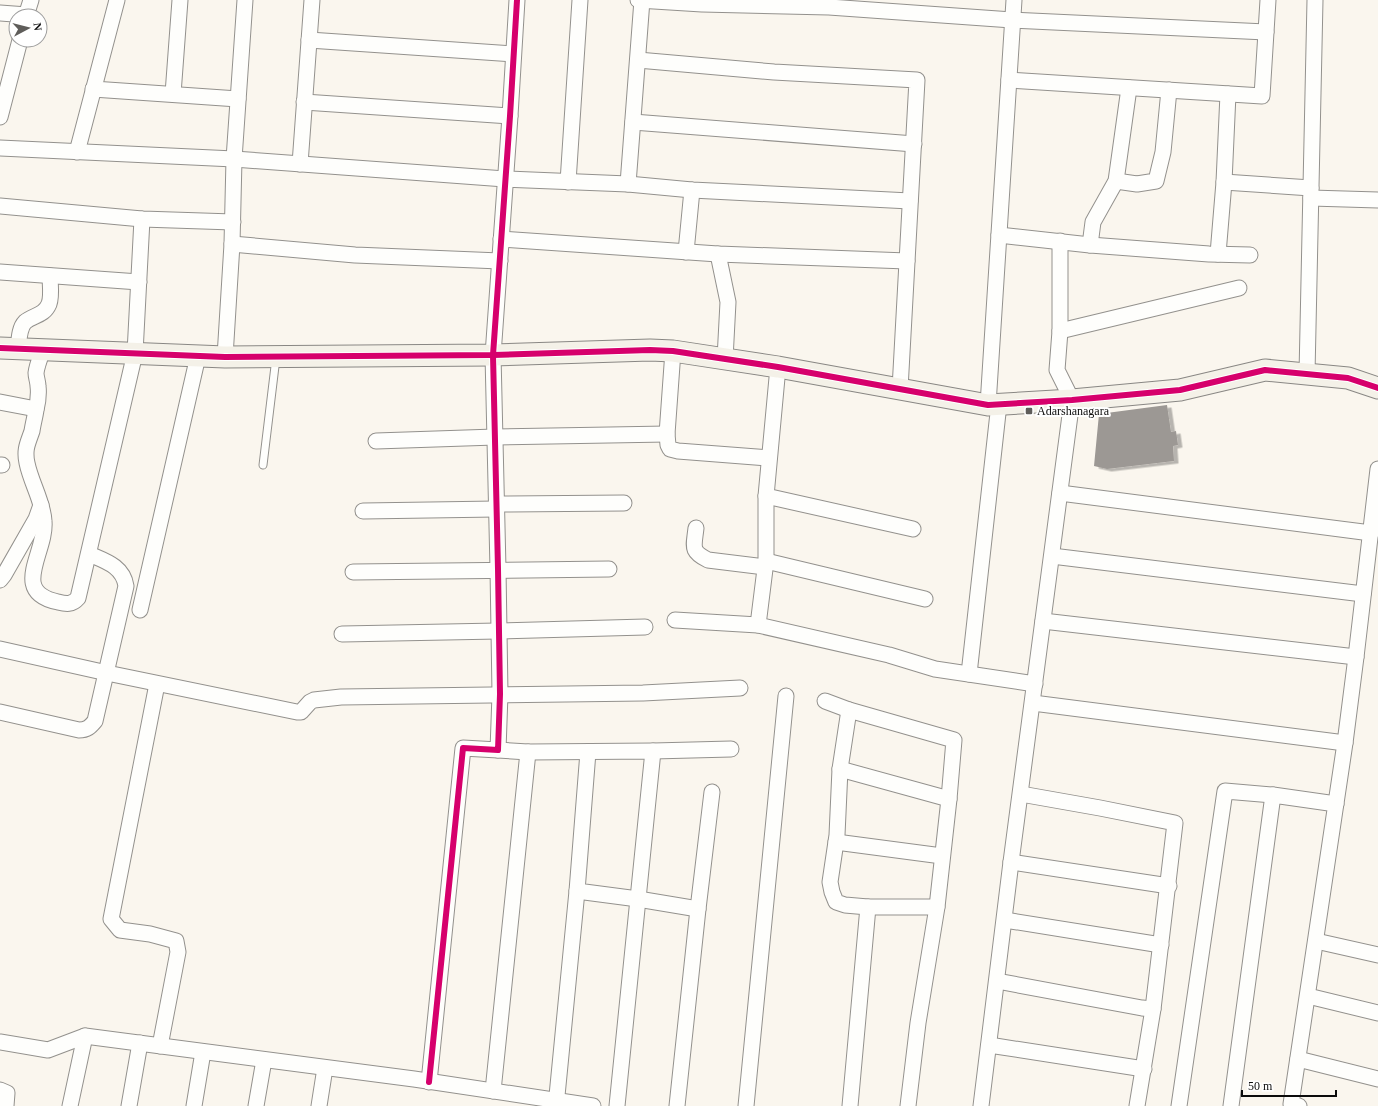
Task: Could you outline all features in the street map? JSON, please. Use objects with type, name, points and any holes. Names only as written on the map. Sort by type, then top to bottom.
[{"type":"street","points":[[77,152],[117,0]]},
{"type":"street","points":[[173,94],[180,0]]},
{"type":"street","points":[[225,357],[232,244],[234,160],[245,0]]},
{"type":"street","points":[[300,164],[312,0]]},
{"type":"street","points":[[498,750],[500,694],[493,355],[517,0]]},
{"type":"street","points":[[568,182],[580,0]]},
{"type":"street","points":[[638,0],[891,6],[1012,20],[1266,32]]},
{"type":"street","points":[[628,184],[642,0]]},
{"type":"street","points":[[969,674],[993,404],[999,235],[1014,0]]},
{"type":"street","points":[[1008,80],[1262,96],[1268,0]]},
{"type":"street","points":[[1307,374],[1315,0]]},
{"type":"street","points":[[309,40],[513,54]]},
{"type":"street","points":[[0,117],[4,87],[17,48]]},
{"type":"street","points":[[638,60],[774,72],[917,80],[900,389]]},
{"type":"street","points":[[1090,245],[1094,222],[1116,181],[1129,88]]},
{"type":"street","points":[[93,89],[238,99]]},
{"type":"street","points":[[1116,181],[1137,184],[1156,181],[1163,152],[1169,90]]},
{"type":"street","points":[[1218,254],[1224,182],[1228,94]]},
{"type":"street","points":[[304,102],[510,116]]},
{"type":"street","points":[[633,122],[914,144]]},
{"type":"street","points":[[0,148],[300,164],[505,179],[628,184],[692,190],[910,201]]},
{"type":"street","points":[[1224,182],[1378,200]]},
{"type":"street","points":[[686,252],[692,190]]},
{"type":"street","points":[[0,206],[142,219],[232,222]]},
{"type":"street","points":[[43,350],[36,374],[38,396],[36,409],[31,432],[26,444],[26,463],[42,505],[45,522],[44,535],[33,576],[33,585],[36,591],[48,600],[70,603],[75,602],[78,598],[135,353],[142,219]]},
{"type":"street","points":[[999,235],[1090,245],[1250,256]]},
{"type":"street","points":[[501,239],[718,254],[907,261]]},
{"type":"street","points":[[981,1106],[1011,862],[1072,400],[1057,370],[1060,331],[1060,241]]},
{"type":"street","points":[[232,244],[354,255],[500,261]]},
{"type":"street","points":[[718,254],[728,302],[725,358]]},
{"type":"street","points":[[0,272],[139,282]]},
{"type":"street","points":[[50,276],[50,301],[48,305],[40,315],[25,322],[9,349],[225,357],[493,355],[650,350],[673,351],[725,358],[993,404],[1072,400],[1180,390],[1265,370],[1348,378],[1378,388]]},
{"type":"street","points":[[1060,331],[1239,288]]},
{"type":"street","points":[[673,351],[667,434],[670,449],[769,458]]},
{"type":"street","points":[[140,610],[198,356]]},
{"type":"street","points":[[758,625],[766,564],[766,496],[778,367]]},
{"type":"street","points":[[0,402],[36,409]]},
{"type":"street","points":[[376,440],[667,434]]},
{"type":"street","points":[[1299,1106],[1291,1104],[1345,743],[1378,469]]},
{"type":"street","points":[[1060,493],[1371,533]]},
{"type":"street","points":[[766,496],[913,529]]},
{"type":"street","points":[[363,511],[624,503]]},
{"type":"street","points":[[0,580],[36,519],[42,505]]},
{"type":"street","points":[[696,528],[694,549],[696,553],[708,560],[766,564],[926,599]]},
{"type":"street","points":[[0,712],[79,730],[85,730],[95,721],[126,586],[122,573],[114,566],[88,554]]},
{"type":"street","points":[[1052,556],[1363,594]]},
{"type":"street","points":[[353,572],[498,569],[609,569]]},
{"type":"street","points":[[675,620],[758,625],[889,655],[935,669],[1035,684]]},
{"type":"street","points":[[1043,621],[1356,656]]},
{"type":"street","points":[[342,634],[645,626]]},
{"type":"street","points":[[0,649],[157,684],[297,712],[301,712],[310,702],[323,698],[500,694],[642,693],[740,688]]},
{"type":"street","points":[[157,684],[111,919],[120,930],[150,934],[176,941],[178,952],[160,1046]]},
{"type":"street","points":[[746,1106],[786,696]]},
{"type":"street","points":[[825,701],[849,710],[954,740],[949,799],[936,907],[918,1023],[908,1106]]},
{"type":"street","points":[[1033,703],[1345,743]]},
{"type":"street","points":[[849,710],[840,769],[836,842],[830,882],[836,902],[845,905],[868,907],[936,907]]},
{"type":"street","points":[[429,1082],[463,748],[528,752],[653,751],[731,748]]},
{"type":"street","points":[[617,1106],[653,751]]},
{"type":"street","points":[[493,1091],[528,752]]},
{"type":"street","points":[[556,1103],[577,891],[588,752]]},
{"type":"street","points":[[840,769],[949,799]]},
{"type":"street","points":[[1179,1106],[1225,791],[1273,795],[1336,804]]},
{"type":"street","points":[[677,1106],[712,792]]},
{"type":"street","points":[[1021,794],[1175,823],[1169,886],[1153,1009],[1138,1106]]},
{"type":"street","points":[[1231,1106],[1273,795]]},
{"type":"street","points":[[836,842],[942,856]]},
{"type":"street","points":[[1011,862],[1169,886]]},
{"type":"street","points":[[577,891],[698,909]]},
{"type":"street","points":[[850,1106],[868,907]]},
{"type":"street","points":[[1005,920],[1161,944]]},
{"type":"street","points":[[1316,941],[1378,955]]},
{"type":"street","points":[[997,981],[1153,1009]]},
{"type":"street","points":[[1308,996],[1378,1013]]},
{"type":"street","points":[[0,1042],[48,1050],[85,1036],[493,1091],[556,1103],[594,1106]]},
{"type":"street","points":[[70,1106],[85,1036]]},
{"type":"street","points":[[129,1106],[140,1043]]},
{"type":"street","points":[[989,1045],[1144,1069]]},
{"type":"street","points":[[194,1106],[203,1052]]},
{"type":"street","points":[[256,1106],[264,1060]]},
{"type":"street","points":[[1298,1060],[1378,1079]]},
{"type":"street","points":[[319,1106],[325,1068]]},
{"type":"street","points":[[0,1090],[6,1093],[6,1106]]},
{"type":"lane","points":[[263,465],[277,356]]},
{"type":"building","points":[[1167,405],[1171,432],[1176,431],[1178,445],[1173,446],[1174,461],[1107,469],[1094,466],[1099,414]]},
{"type":"cycle path","points":[[429,1082],[463,748],[498,750],[500,694],[493,355],[517,0]]},
{"type":"cycle path","points":[[0,348],[225,357],[493,355],[650,350],[673,351],[778,367],[988,405],[1072,400],[1180,390],[1265,370],[1348,378],[1378,388]]},
{"type":"place","name":"Adarshanagara","points":[[1029,411]]}]
